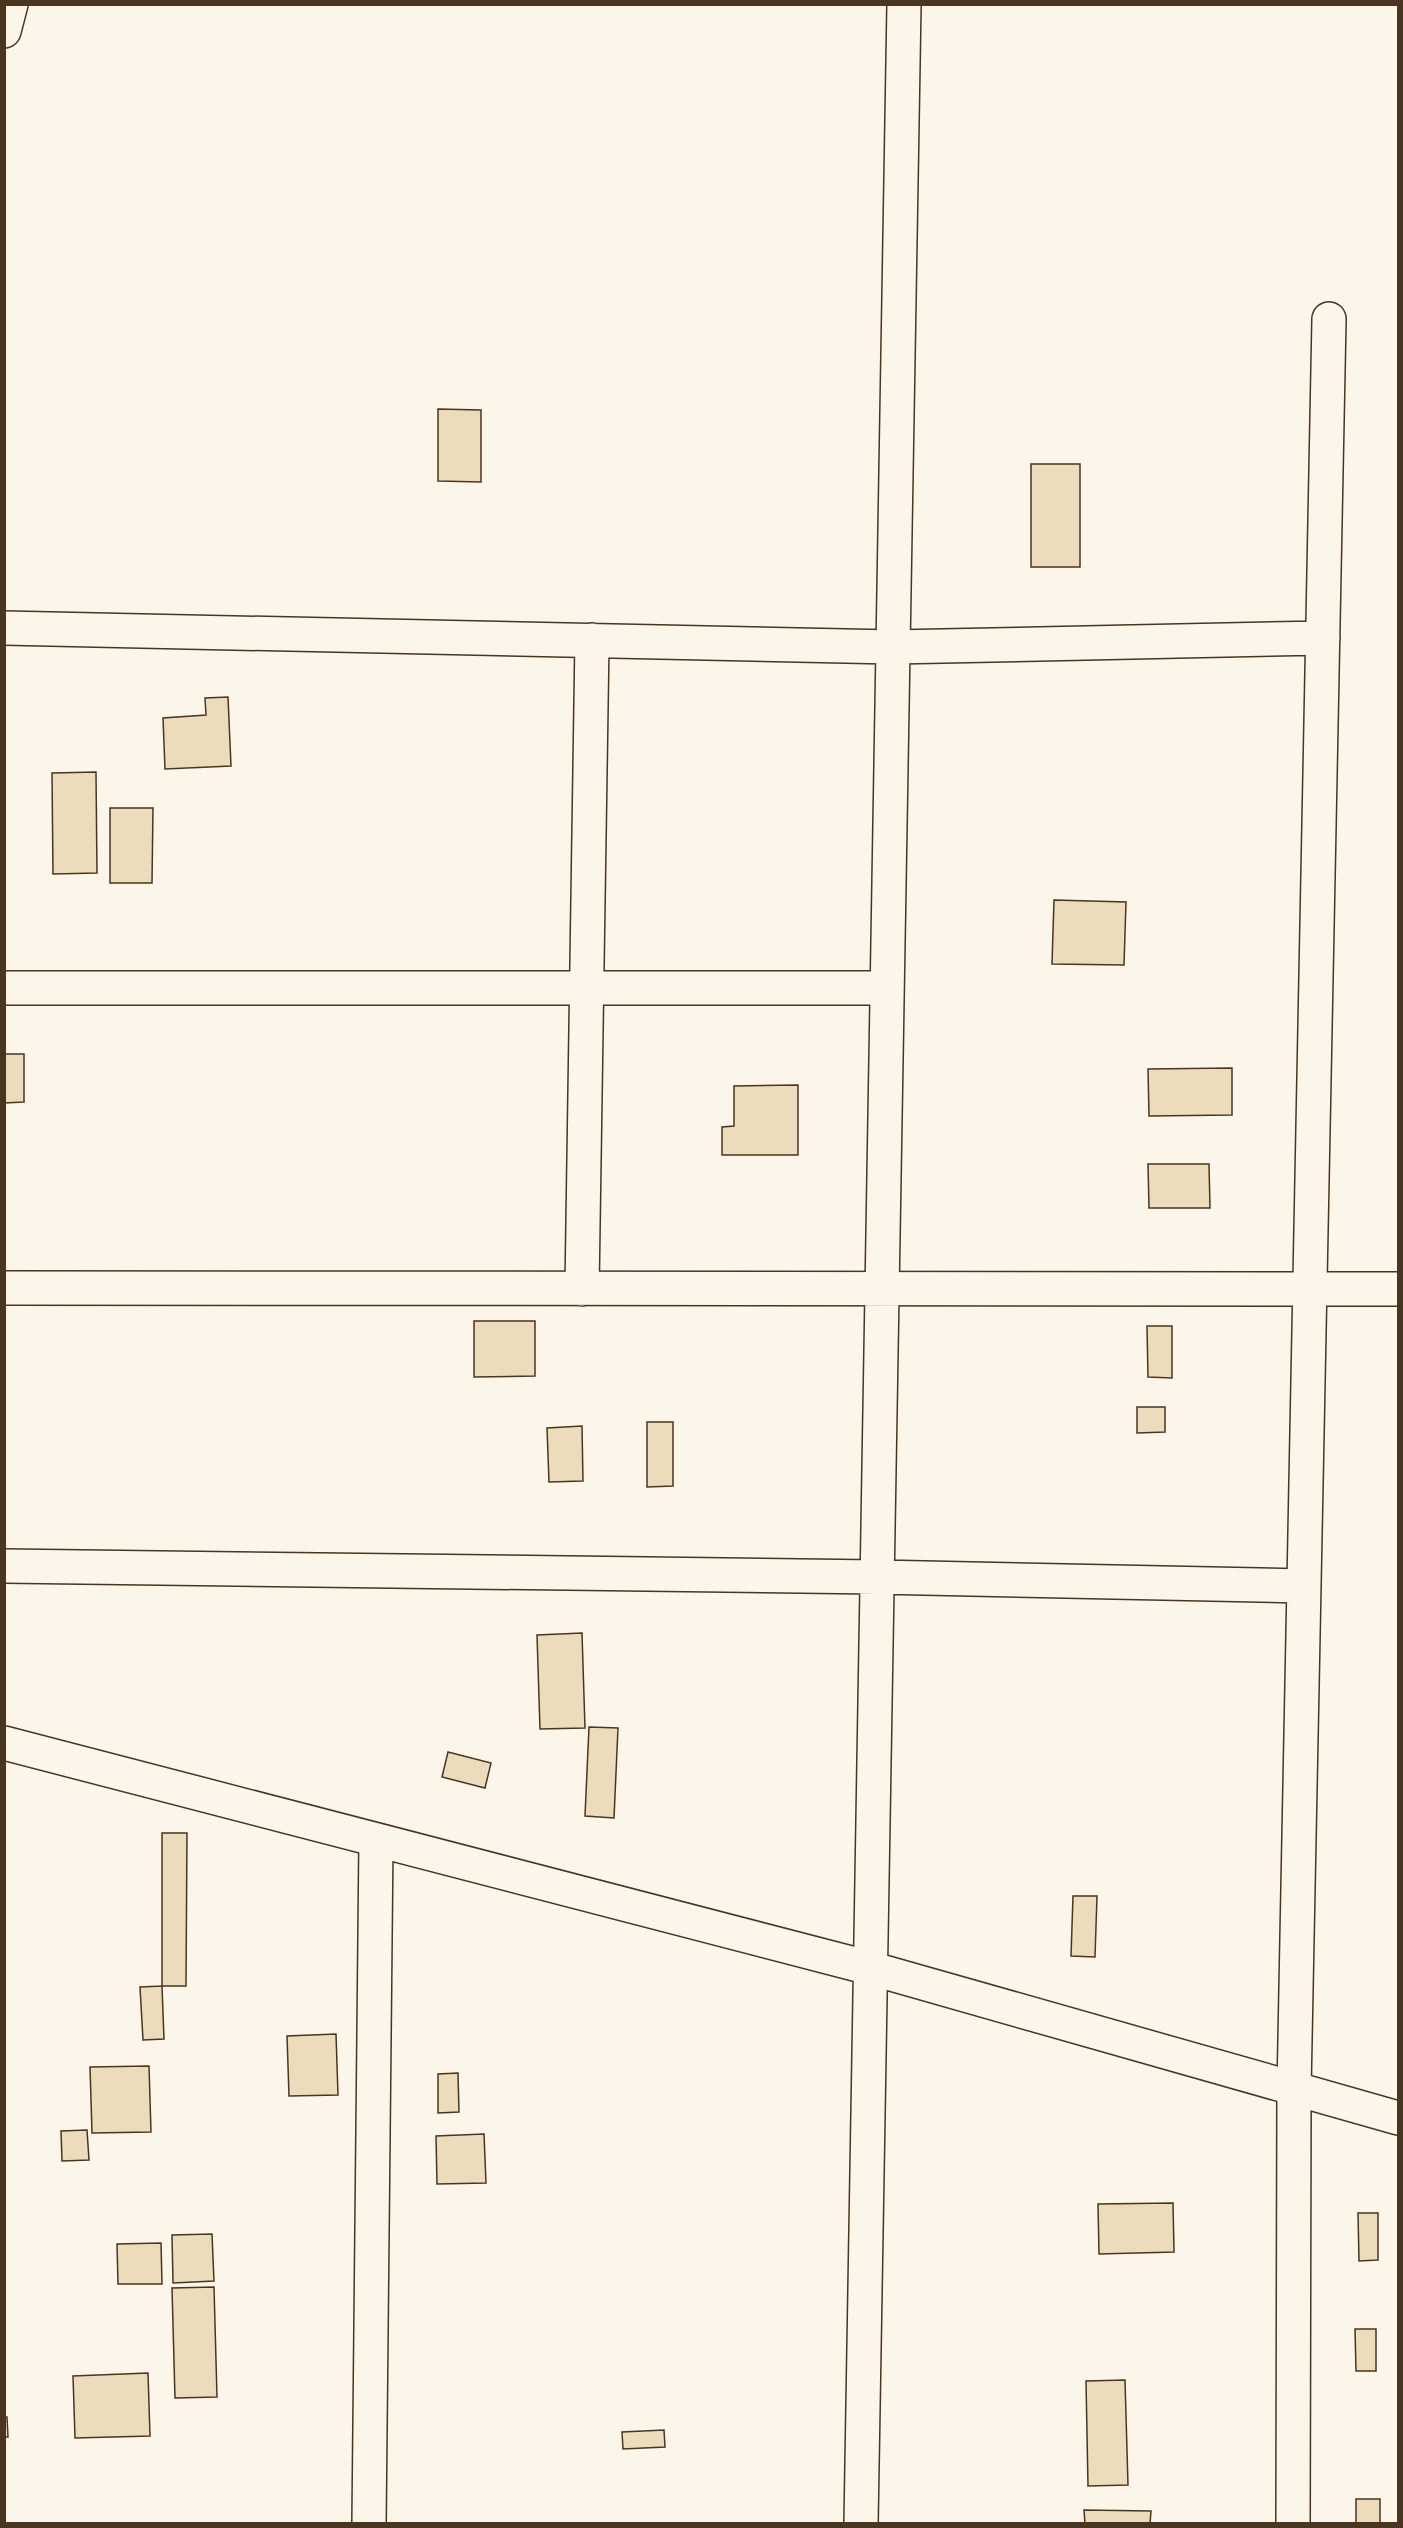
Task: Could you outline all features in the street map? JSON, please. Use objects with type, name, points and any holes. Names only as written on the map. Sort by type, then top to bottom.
[{"type":"street","points":[[4,32],[11,4]]},
{"type":"street","points":[[861,2523],[904,4]]},
{"type":"street","points":[[1293,2523],[1294,2090],[1329,319]]},
{"type":"street","points":[[4,628],[893,647],[1323,638]]},
{"type":"street","points":[[582,1289],[592,640]]},
{"type":"street","points":[[4,988],[887,988]]},
{"type":"street","points":[[4,1288],[1398,1289]]},
{"type":"street","points":[[4,1566],[877,1577],[1304,1586]]},
{"type":"street","points":[[4,1743],[870,1968],[1398,2118]]},
{"type":"street","points":[[369,2523],[376,1840]]},
{"type":"building","points":[[438,409],[481,410],[481,482],[438,481]]},
{"type":"building","points":[[1031,464],[1080,464],[1080,567],[1031,567]]},
{"type":"building","points":[[228,697],[231,766],[165,769],[163,718],[206,715],[205,698]]},
{"type":"building","points":[[96,772],[97,873],[53,874],[52,773]]},
{"type":"building","points":[[110,808],[153,808],[152,883],[110,883]]},
{"type":"building","points":[[1054,900],[1126,902],[1124,965],[1052,964]]},
{"type":"building","points":[[4,1054],[24,1054],[24,1102],[4,1103]]},
{"type":"building","points":[[1232,1068],[1232,1115],[1149,1116],[1148,1069]]},
{"type":"building","points":[[798,1085],[798,1155],[722,1155],[722,1127],[734,1126],[734,1086]]},
{"type":"building","points":[[1148,1164],[1209,1164],[1210,1208],[1149,1208]]},
{"type":"building","points":[[474,1321],[535,1321],[535,1376],[474,1377]]},
{"type":"building","points":[[1147,1326],[1172,1326],[1172,1378],[1148,1377]]},
{"type":"building","points":[[1137,1407],[1165,1407],[1165,1432],[1137,1433]]},
{"type":"building","points":[[647,1422],[673,1422],[673,1486],[647,1487]]},
{"type":"building","points":[[582,1426],[583,1481],[549,1482],[547,1428]]},
{"type":"building","points":[[582,1633],[585,1728],[540,1729],[537,1635]]},
{"type":"building","points":[[589,1727],[618,1728],[614,1818],[585,1816]]},
{"type":"building","points":[[448,1752],[491,1763],[485,1788],[442,1777]]},
{"type":"building","points":[[162,1833],[187,1833],[186,1986],[162,1986]]},
{"type":"building","points":[[1073,1896],[1097,1896],[1095,1957],[1071,1956]]},
{"type":"building","points":[[162,1986],[164,2039],[143,2040],[140,1987]]},
{"type":"building","points":[[336,2034],[338,2095],[289,2096],[287,2036]]},
{"type":"building","points":[[149,2066],[151,2132],[92,2133],[90,2067]]},
{"type":"building","points":[[458,2073],[459,2112],[438,2113],[438,2074]]},
{"type":"building","points":[[87,2130],[89,2160],[62,2161],[61,2131]]},
{"type":"building","points":[[484,2134],[486,2183],[437,2184],[436,2136]]},
{"type":"building","points":[[1173,2203],[1174,2252],[1099,2254],[1098,2204]]},
{"type":"building","points":[[1358,2213],[1378,2213],[1378,2260],[1359,2261]]},
{"type":"building","points":[[212,2234],[214,2281],[173,2283],[172,2235]]},
{"type":"building","points":[[161,2243],[162,2284],[118,2284],[117,2244]]},
{"type":"building","points":[[214,2287],[217,2397],[175,2398],[172,2288]]},
{"type":"building","points":[[1355,2329],[1376,2329],[1376,2371],[1356,2371]]},
{"type":"building","points":[[148,2373],[150,2436],[75,2438],[73,2376]]},
{"type":"building","points":[[1125,2380],[1128,2485],[1088,2486],[1086,2381]]},
{"type":"building","points":[[4,2417],[7,2417],[8,2437],[4,2437]]},
{"type":"building","points":[[664,2430],[665,2447],[623,2449],[622,2432]]},
{"type":"building","points":[[1356,2499],[1380,2499],[1380,2524],[1356,2524]]},
{"type":"building","points":[[1084,2510],[1151,2511],[1150,2524],[1085,2524]]}]
